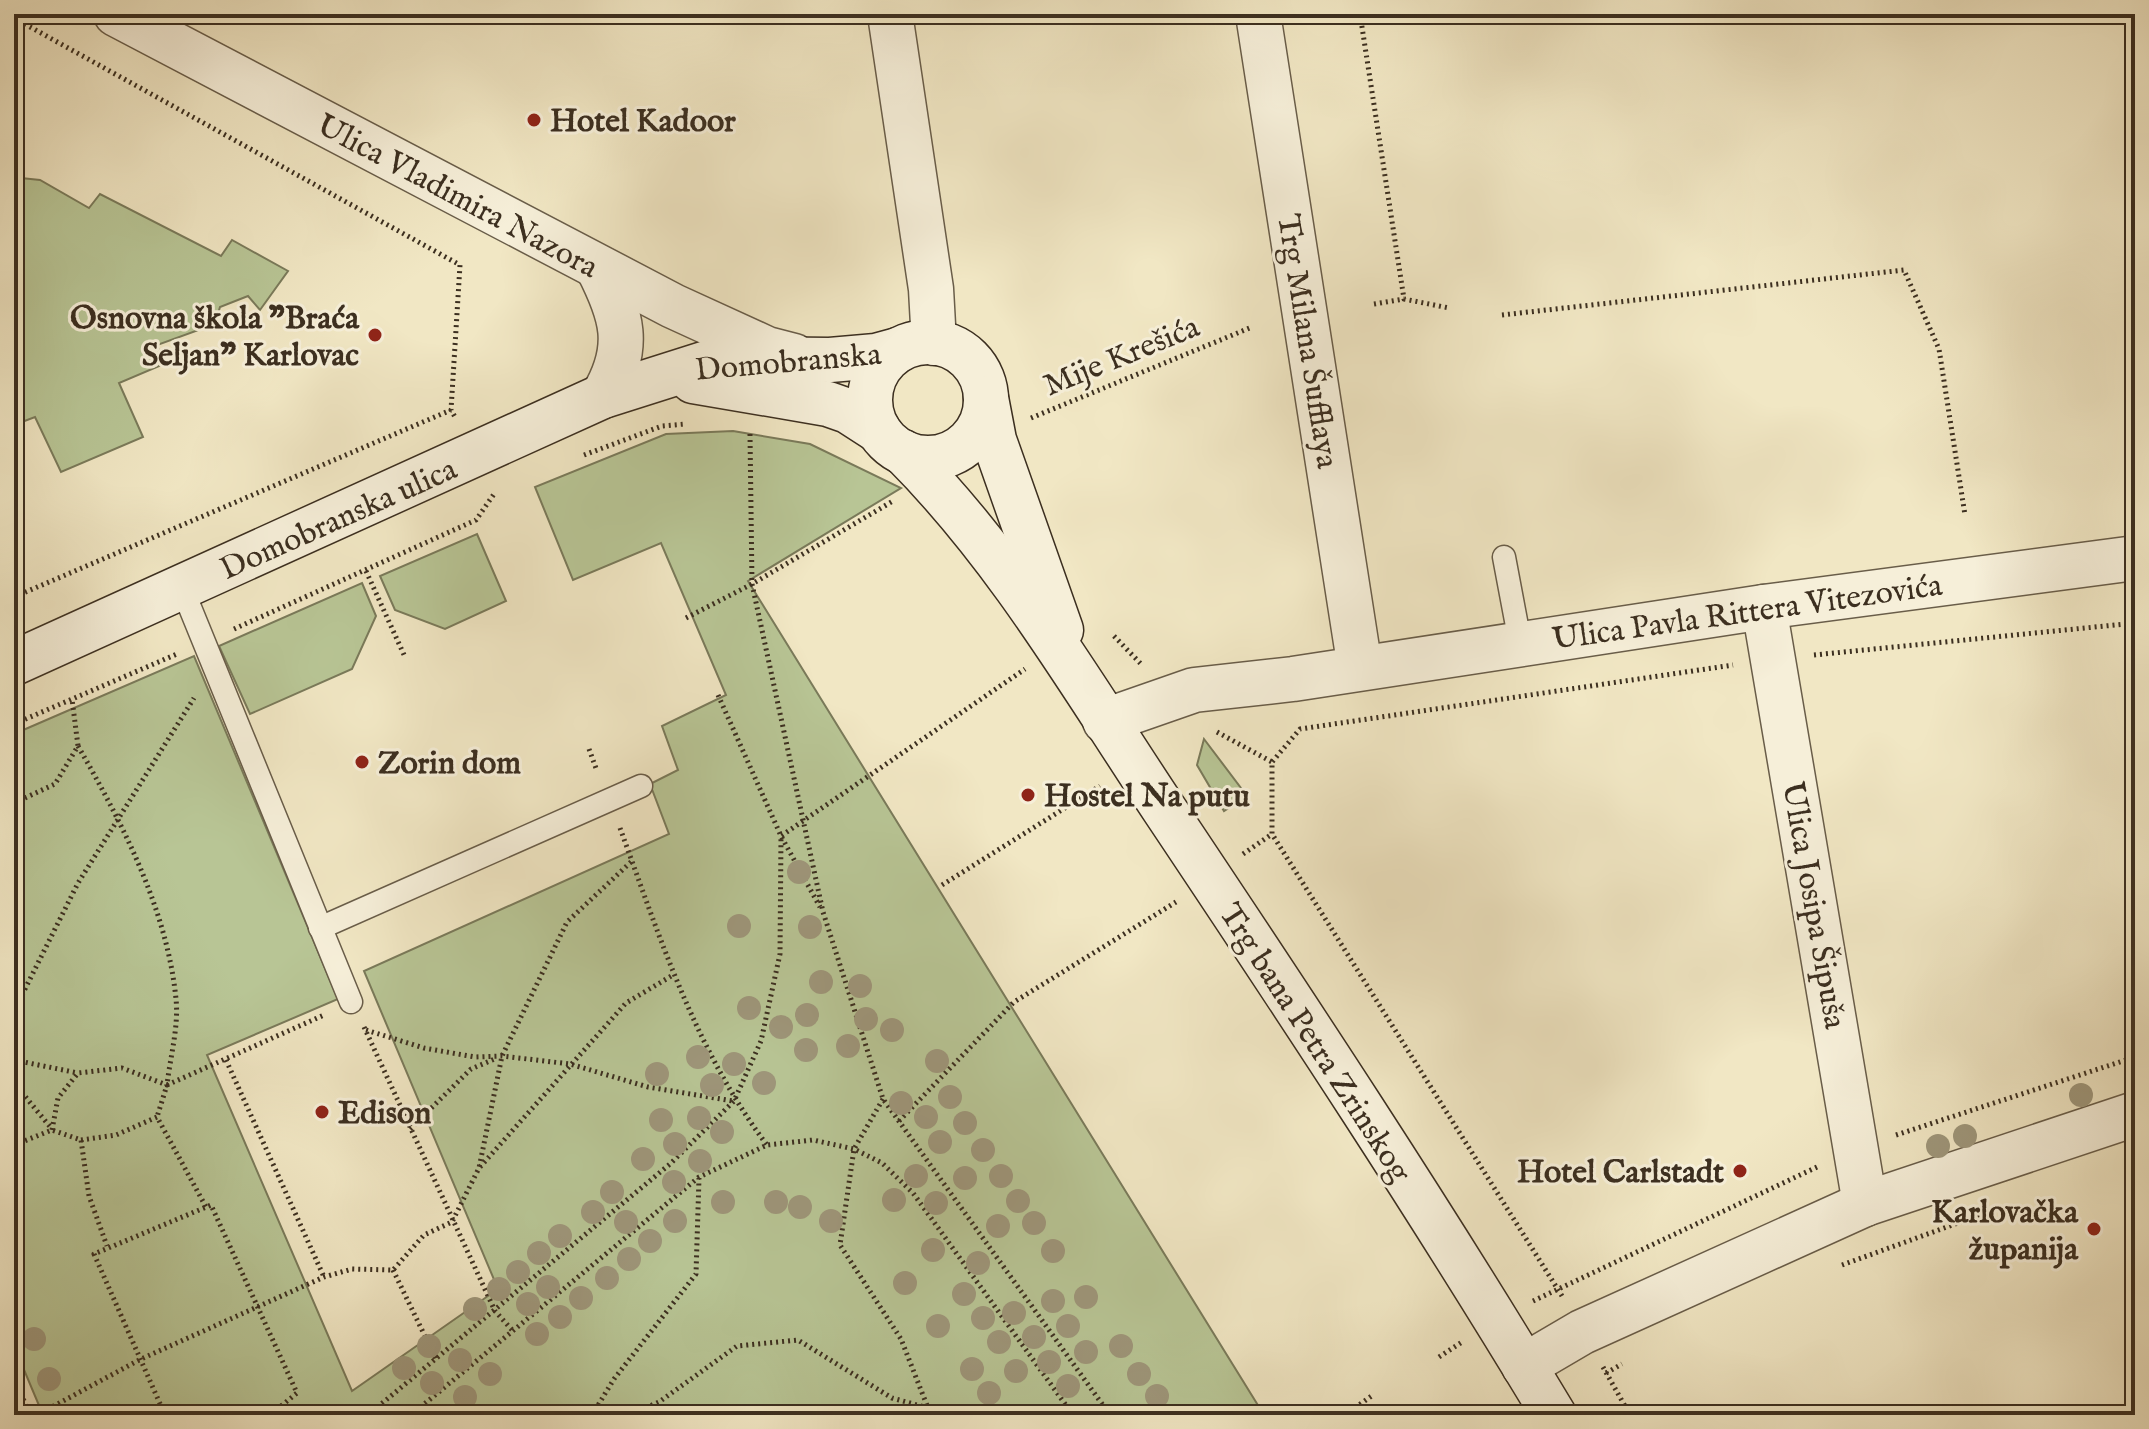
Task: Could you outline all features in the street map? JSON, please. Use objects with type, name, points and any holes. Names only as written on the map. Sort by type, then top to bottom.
[{"type":"street","name":"Ulica Vladimira Nazora","points":[[116,14],[598,268],[728,333],[767,349],[808,359]]},
{"type":"street","points":[[890,14],[931,289],[916,346]]},
{"type":"street","name":"Trg Milana Šufflaya","points":[[1258,14],[1360,668]]},
{"type":"street","points":[[598,268],[616,304],[621,329],[621,352],[603,396]]},
{"type":"street","points":[[916,346],[963,353],[975,366],[986,398],[977,430],[966,443],[936,457],[891,441],[872,414],[874,377],[884,362],[916,346]]},
{"type":"street","name":"Domobranska","points":[[663,377],[707,363],[734,359],[876,356],[916,346]]},
{"type":"street","name":"Domobranska","points":[[663,377],[828,404],[848,411],[891,441]]},
{"type":"street","name":"Domobranska ulica","points":[[14,663],[603,396],[663,377]]},
{"type":"street","name":"Trg bana Petra Zrinskog","points":[[986,398],[994,440],[1058,615],[1049,665]]},
{"type":"street","name":"Trg bana Petra Zrinskog","points":[[891,441],[981,536],[1049,665],[1105,721],[1554,1415]]},
{"type":"street","name":"Ulica Pavla Rittera Vitezovića","points":[[1360,668],[1764,607],[2135,558]]},
{"type":"street","name":"Ulica Josipa Šipuša","points":[[1764,607],[1865,1204]]},
{"type":"street","points":[[1105,721],[1194,690],[1360,668]]},
{"type":"street","points":[[1524,1366],[1582,1332],[1865,1204],[2135,1114]]},
{"type":"lane","points":[[1504,557],[1520,642]]},
{"type":"lane","points":[[182,588],[351,1002]]},
{"type":"lane","points":[[320,928],[641,786]]},
{"type":"path","points":[[1360,14],[1404,299]]},
{"type":"path","points":[[14,18],[460,265],[451,410],[14,597]]},
{"type":"path","points":[[1502,315],[1904,270],[1939,349],[1965,515]]},
{"type":"path","points":[[1374,304],[1404,299],[1449,308]]},
{"type":"path","name":"Mije Krešića","points":[[1023,421],[1252,327]]},
{"type":"path","points":[[750,418],[752,584],[823,912],[883,1099],[1110,1415]]},
{"type":"path","points":[[578,458],[662,426],[691,423]]},
{"type":"path","points":[[14,724],[204,643],[476,520],[494,494],[508,487]]},
{"type":"path","points":[[494,494],[498,503]]},
{"type":"path","points":[[686,618],[752,584],[895,500]]},
{"type":"path","points":[[366,571],[405,657]]},
{"type":"path","points":[[1557,1288],[1272,834],[1272,762],[1300,729],[1774,659],[2135,623]]},
{"type":"path","points":[[781,836],[1049,665]]},
{"type":"path","points":[[14,1011],[78,883],[214,667]]},
{"type":"path","points":[[718,695],[781,836],[823,912]]},
{"type":"path","points":[[72,699],[78,746],[118,817],[164,934],[176,1001],[167,1085],[157,1117],[206,1207]]},
{"type":"path","points":[[14,803],[55,784],[78,746]]},
{"type":"path","points":[[942,885],[1104,784]]},
{"type":"path","points":[[371,1414],[670,1164],[734,1101],[761,1041],[780,954],[781,836]]},
{"type":"path","points":[[479,1168],[502,1056],[567,922],[632,861],[673,975],[734,1101],[767,1145]]},
{"type":"path","points":[[899,1121],[1014,1002],[1178,900]]},
{"type":"path","points":[[37,1415],[141,1359],[324,1277],[352,1269],[393,1270],[424,1235],[452,1222],[479,1168],[626,1003],[673,975]]},
{"type":"path","points":[[14,1060],[78,1073],[122,1068],[167,1085],[351,1002],[495,1311],[513,1331]]},
{"type":"path","points":[[366,1030],[424,1048],[475,1057],[502,1056],[570,1064],[648,1087],[734,1101]]},
{"type":"path","points":[[410,1129],[471,1069],[502,1056]]},
{"type":"path","points":[[226,1060],[324,1277]]},
{"type":"path","points":[[52,1130],[58,1098],[78,1073]]},
{"type":"path","points":[[14,1083],[52,1130],[81,1140],[116,1135],[157,1117]]},
{"type":"path","points":[[883,1099],[854,1149],[840,1245],[901,1339],[930,1415]]},
{"type":"path","points":[[14,1145],[52,1130]]},
{"type":"path","points":[[81,1140],[89,1196],[107,1246]]},
{"type":"path","points":[[411,1415],[699,1177],[767,1145],[813,1140],[854,1149],[882,1163],[913,1193],[1073,1415]]},
{"type":"path","points":[[592,1415],[614,1379],[696,1274],[699,1177]]},
{"type":"path","points":[[165,1415],[94,1254],[211,1205],[297,1393],[270,1415]]},
{"type":"path","points":[[1829,1270],[2004,1207]]},
{"type":"path","points":[[393,1270],[436,1359]]},
{"type":"path","points":[[629,1415],[659,1402],[737,1346],[798,1340],[892,1398],[928,1408]]},
{"type":"path","points":[[1606,1373],[1633,1359]]},
{"type":"path","points":[[14,1377],[30,1415]]},
{"type":"path","points":[[1345,1415],[1373,1395]]},
{"type":"green space","points":[[21,178],[40,180],[89,208],[100,194],[221,256],[232,240],[288,271],[260,310],[248,296],[220,307],[215,324],[157,345],[164,364],[119,383],[143,437],[61,472],[35,417],[14,425],[14,187]]},
{"type":"green space","points":[[733,431],[810,444],[901,488],[748,581],[1264,1415],[43,1415],[14,1346],[14,734],[194,656],[338,999],[207,1055],[352,1391],[498,1289],[364,971],[669,834],[650,784],[678,770],[662,726],[726,695],[661,543],[573,580],[535,487],[666,434]]},
{"type":"green space","points":[[477,534],[506,601],[445,629],[395,610],[380,576]]},
{"type":"green space","points":[[362,583],[376,616],[352,669],[250,714],[219,646]]},
{"type":"green space","points":[[1204,739],[1247,796],[1224,811],[1197,765]]},
{"type":"place","name":"Hotel Kadoor","points":[[534,120]]},
{"type":"place","name":"Osnovna škola \"Braća Seljan\" Karlovac","points":[[375,335]]},
{"type":"place","name":"Zorin dom","points":[[362,762]]},
{"type":"place","name":"Hostel Na putu","points":[[1028,795]]},
{"type":"place","name":"Edison","points":[[322,1112]]},
{"type":"place","name":"Hotel Carlstadt","points":[[1740,1171]]},
{"type":"place","name":"Karlovačka županija","points":[[2094,1229]]}]
